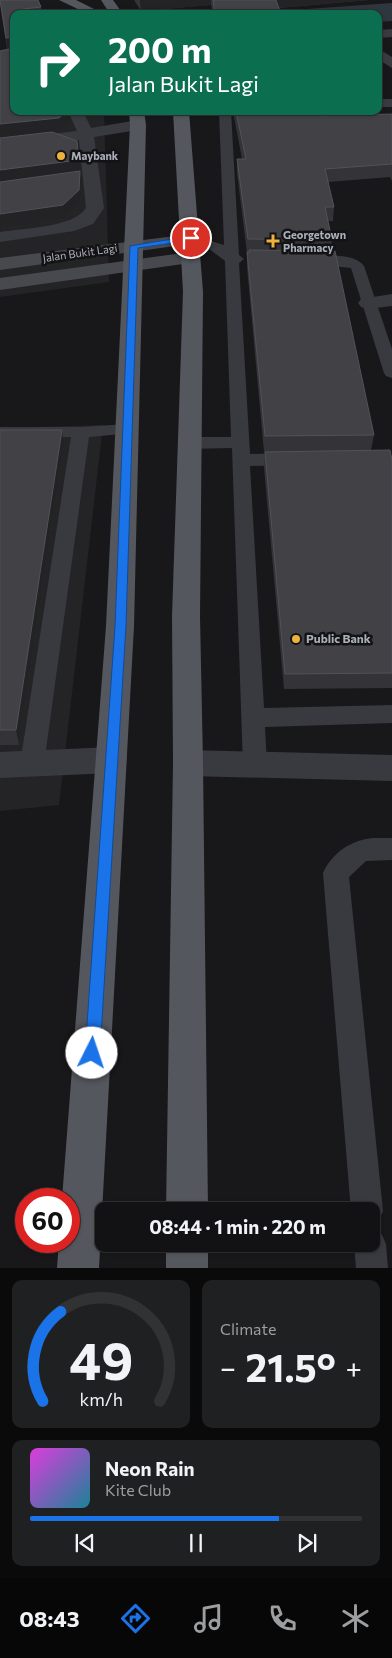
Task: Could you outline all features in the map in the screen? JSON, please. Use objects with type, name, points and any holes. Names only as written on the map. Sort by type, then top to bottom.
[{"type":"main road","points":[[65,0],[87,8]]},
{"type":"main road","points":[[181,115],[193,292],[186,616],[188,763],[187,1202]]},
{"type":"main road","points":[[78,1268],[120,626],[138,118]]},
{"type":"main road","points":[[187,1252],[187,1268]]},
{"type":"street","points":[[382,56],[392,64]]},
{"type":"street","points":[[0,237],[68,227],[87,220],[95,208],[86,178],[86,134],[77,115]]},
{"type":"street","points":[[0,145],[86,134],[138,118]]},
{"type":"street","points":[[133,256],[190,248]]},
{"type":"street","name":"Jalan Bukit Lagi","points":[[0,264],[133,256]]},
{"type":"street","name":"Jalan Bukit Lagi","points":[[0,284],[133,256]]},
{"type":"street","points":[[368,303],[392,300]]},
{"type":"street","points":[[0,765],[112,760]]},
{"type":"street","points":[[188,763],[392,768]]},
{"type":"lane","points":[[225,115],[240,259],[240,451],[255,765]]},
{"type":"lane","points":[[190,248],[209,242],[240,259]]},
{"type":"lane","points":[[296,260],[334,260],[348,262],[357,266],[392,373]]},
{"type":"lane","points":[[0,432],[81,432],[127,429]]},
{"type":"lane","points":[[32,764],[81,432]]},
{"type":"lane","points":[[190,442],[240,451],[307,459]]},
{"type":"lane","points":[[253,718],[392,714]]},
{"type":"lane","points":[[366,1202],[336,873],[350,857],[361,849],[392,850]]},
{"type":"lane","points":[[371,1252],[372,1268]]},
{"type":"shaded area","points":[[392,3],[392,21],[382,22],[382,10],[293,10]]},
{"type":"shaded area","points":[[0,55],[10,95],[10,115],[104,115],[109,282],[0,297]]},
{"type":"shaded area","points":[[103,425],[59,805],[0,811],[0,428]]},
{"type":"building","points":[[0,0],[38,0],[41,7],[10,10],[10,38],[6,38]]},
{"type":"building","points":[[213,0],[276,0],[280,10],[214,10]]},
{"type":"building","points":[[10,49],[10,115],[62,115],[59,118],[0,124],[0,51]]},
{"type":"building","points":[[392,114],[392,164],[325,169],[334,207],[325,207],[332,240],[248,239],[237,159],[246,159],[237,115],[319,116]]},
{"type":"building","points":[[52,132],[77,141],[79,160],[0,170],[0,138]]},
{"type":"building","points":[[80,171],[79,190],[63,205],[0,214],[0,182]]},
{"type":"building","points":[[249,250],[335,251],[374,435],[265,436],[247,252],[250,252]]},
{"type":"building","points":[[0,430],[62,430],[16,730],[0,730]]},
{"type":"building","points":[[390,450],[392,460],[392,673],[285,674],[265,452]]},
{"type":"place","name":"Maybank","points":[[61,156]]},
{"type":"place","name":"Georgetown Pharmacy","points":[[273,241]]},
{"type":"place","name":"Public Bank","points":[[296,639]]},
{"type":"route","points":[[92,1053],[120,626],[134,246],[191,238]]}]
